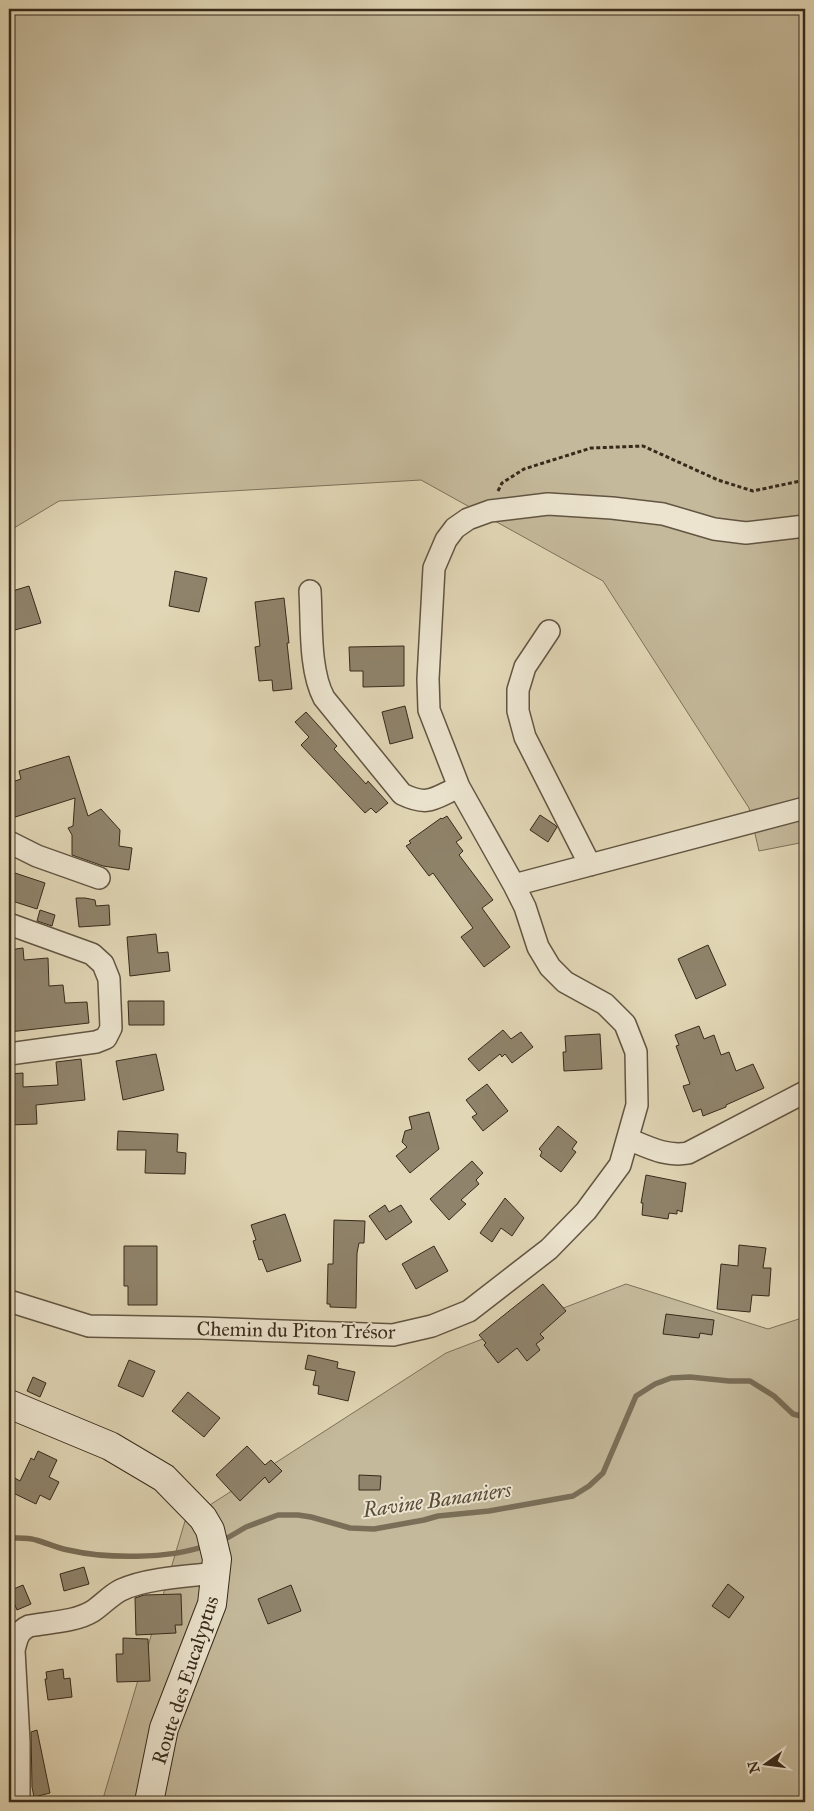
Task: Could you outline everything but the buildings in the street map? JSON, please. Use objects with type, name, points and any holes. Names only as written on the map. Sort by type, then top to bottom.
[{"type":"main road","name":"Route des Eucalyptus","points":[[9,1404],[110,1446],[164,1478],[198,1512],[210,1530],[217,1566],[212,1604],[164,1728],[149,1802]]},
{"type":"street","name":"Chemin du Piton Trésor","points":[[9,1301],[89,1326],[392,1335],[432,1326],[469,1311],[549,1249],[586,1212],[620,1165],[637,1105],[636,1052],[625,1024],[605,1004],[565,982],[550,967],[538,947],[525,907],[514,884],[459,787],[429,710],[428,679],[434,568],[446,540],[455,528],[468,519],[490,511],[548,504],[612,508],[663,514],[714,529],[746,533],[805,526]]},
{"type":"street","points":[[310,591],[314,673],[324,698],[402,794],[416,801],[430,800],[459,787]]},
{"type":"street","points":[[549,631],[525,667],[518,690],[518,711],[525,737],[590,864]]},
{"type":"street","points":[[514,884],[805,808]]},
{"type":"street","points":[[9,842],[37,856],[99,878]]},
{"type":"street","points":[[9,924],[92,954],[103,964],[109,979],[111,1028],[106,1038],[96,1042],[9,1054]]},
{"type":"street","points":[[628,1139],[662,1153],[677,1155],[688,1153],[805,1092]]},
{"type":"street","points":[[19,1802],[19,1742],[14,1650],[17,1637],[22,1629],[29,1626],[79,1618],[122,1590],[217,1566]]},
{"type":"path","points":[[490,511],[502,483],[524,469],[591,448],[643,446],[718,480],[753,491],[805,480]]},
{"type":"shaded area","points":[[9,9],[805,9],[805,842],[759,851],[749,808],[603,581],[421,480],[59,501],[9,531]]},
{"type":"shaded area","points":[[626,1284],[768,1329],[805,1317],[805,1802],[102,1802],[185,1521],[446,1353]]},
{"type":"waterway","name":"Ravine Bananiers","points":[[221,1540],[246,1527],[278,1515],[298,1515],[350,1528],[374,1529],[438,1516],[489,1511],[573,1496],[589,1486],[603,1473],[636,1396],[655,1384],[671,1378],[690,1377],[750,1381],[774,1396],[793,1414],[805,1417]]},
{"type":"waterway","name":"Ravine Bananiers","points":[[9,1538],[29,1538],[68,1550],[119,1556],[156,1555],[205,1546]]}]
